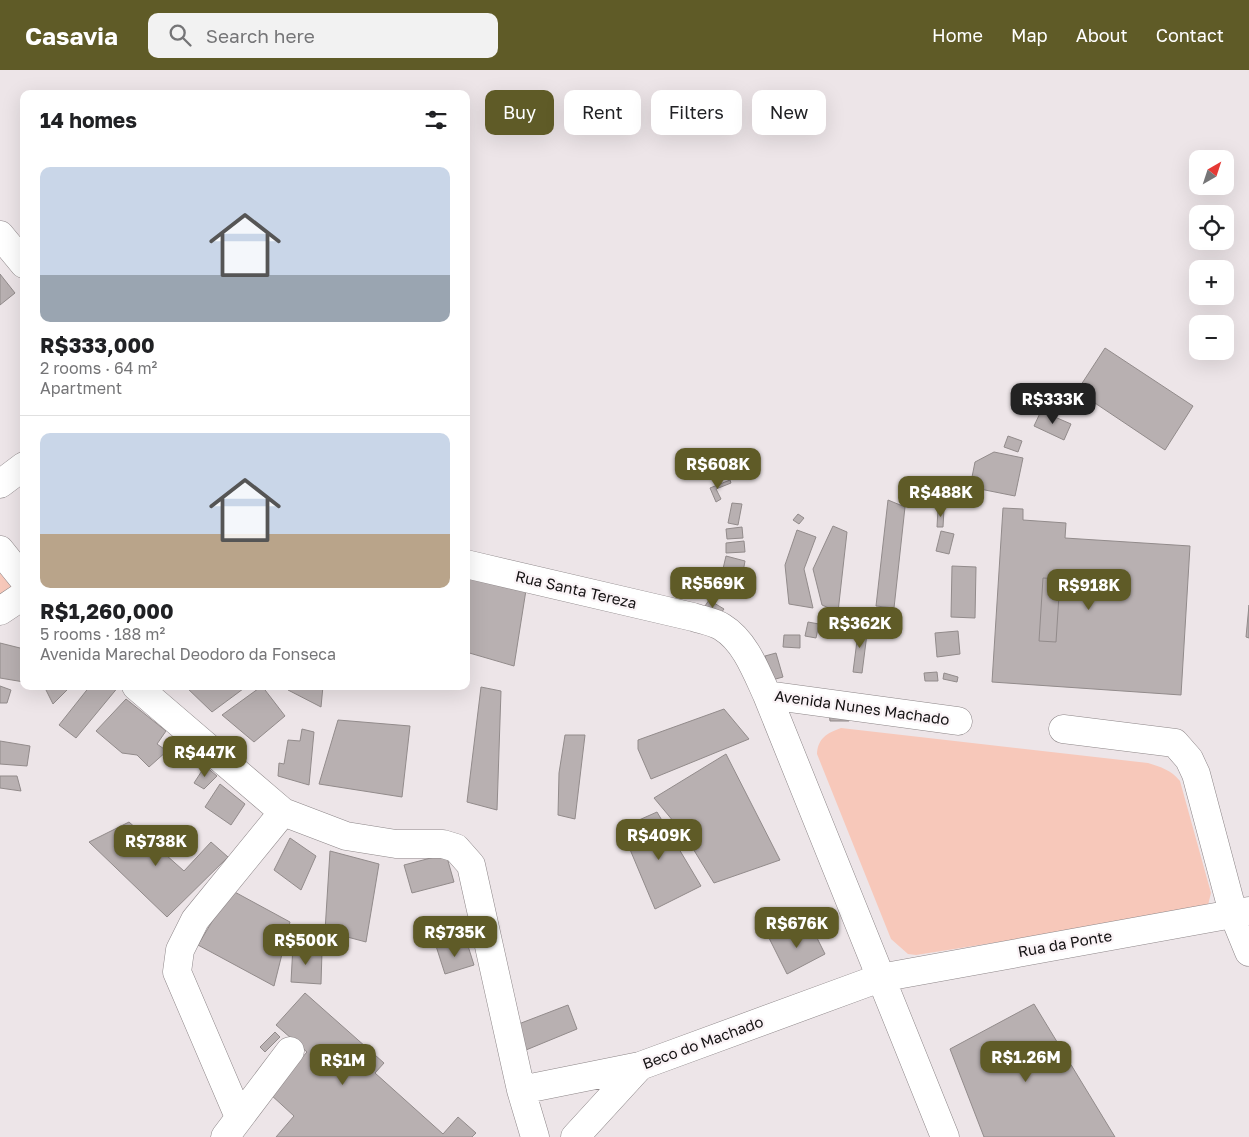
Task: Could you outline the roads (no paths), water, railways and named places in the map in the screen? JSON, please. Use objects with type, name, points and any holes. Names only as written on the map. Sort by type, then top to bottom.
[{"type":"street","points":[[0,235],[20,259]]},
{"type":"street","points":[[0,484],[20,469]]},
{"type":"street","points":[[0,550],[20,575]]},
{"type":"street","name":"Rua Santa Tereza","points":[[470,565],[693,617],[722,626],[742,647],[767,695],[945,1137]]},
{"type":"street","points":[[0,611],[20,598]]},
{"type":"street","points":[[141,690],[283,812],[346,836],[396,844],[443,844],[456,848],[471,865],[521,1090],[536,1137]]},
{"type":"street","name":"Avenida Nunes Machado","points":[[767,695],[958,721]]},
{"type":"street","points":[[1063,729],[1175,743],[1189,759],[1196,774],[1237,906],[1249,952]]},
{"type":"street","points":[[232,1127],[177,972],[180,950],[195,920],[283,812]]},
{"type":"street","name":"Rua da Ponte","points":[[880,978],[1237,906]]},
{"type":"street","name":"Beco do Machado","points":[[521,1090],[640,1066],[880,978]]},
{"type":"street","points":[[232,1127],[290,1050]]},
{"type":"street","points":[[575,1137],[640,1066]]}]
